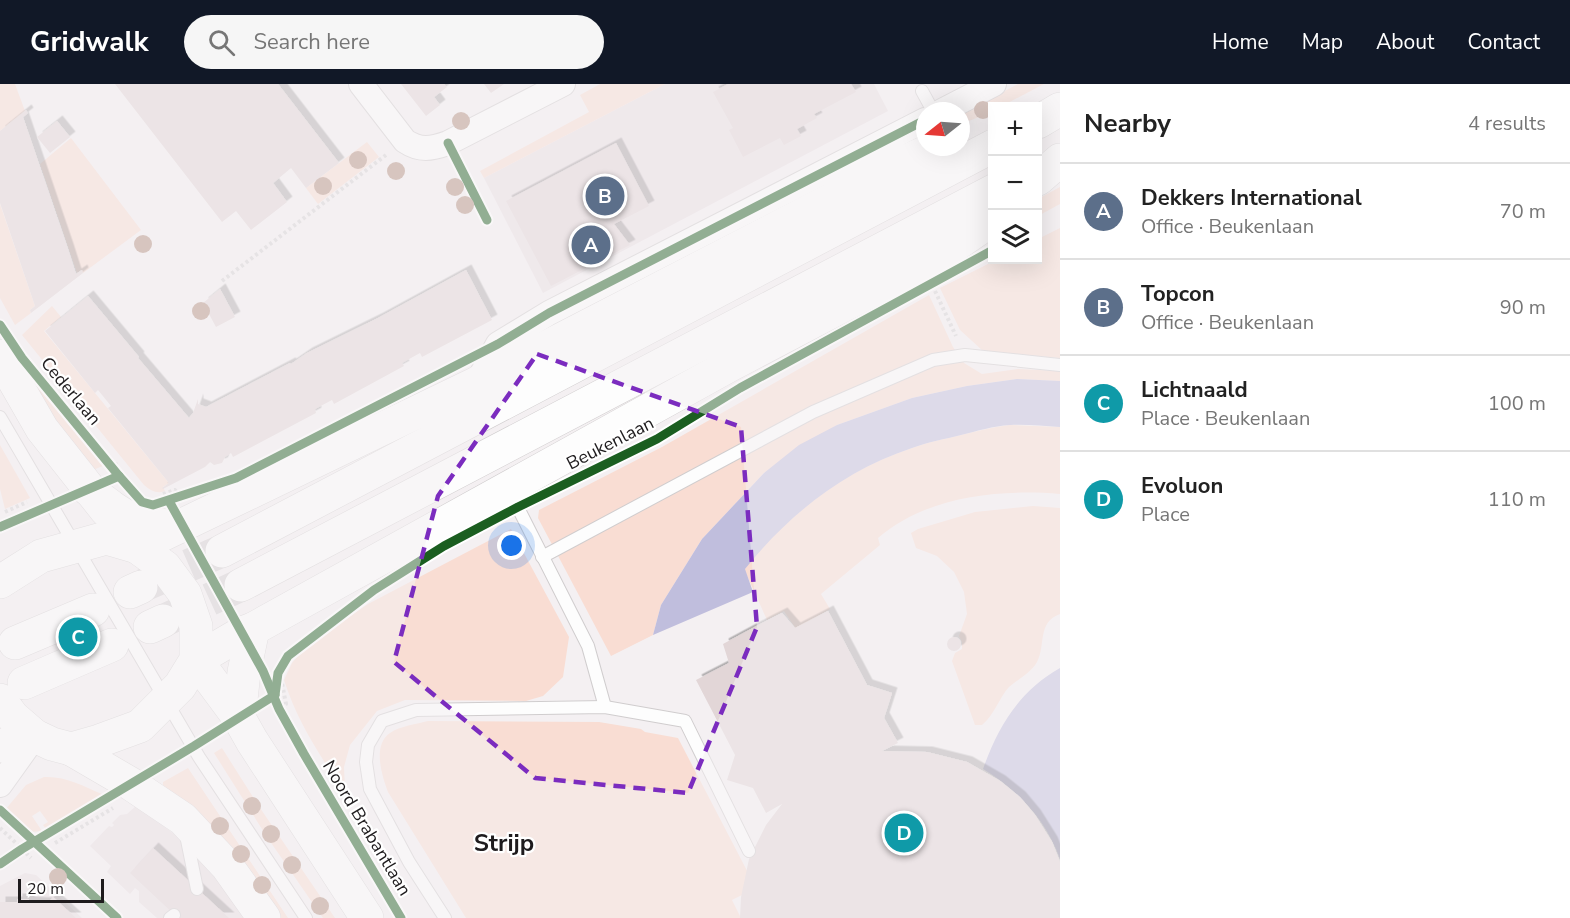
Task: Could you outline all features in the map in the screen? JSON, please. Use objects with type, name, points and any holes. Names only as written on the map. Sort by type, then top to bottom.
[{"type":"main road","points":[[1042,120],[1060,109]]},
{"type":"main road","points":[[970,138],[988,135]]},
{"type":"main road","points":[[222,551],[988,149]]},
{"type":"main road","points":[[88,489],[116,510],[140,523],[152,525],[172,514],[477,383],[917,156]]},
{"type":"main road","points":[[1042,166],[1060,158]]},
{"type":"main road","points":[[1042,175],[1060,158]]},
{"type":"main road","points":[[241,585],[988,194]]},
{"type":"main road","points":[[71,749],[140,726],[180,686],[196,660],[242,633],[730,365],[945,252],[988,222]]},
{"type":"main road","name":"Cederlaan","points":[[0,356],[42,429],[137,547]]},
{"type":"main road","points":[[137,547],[172,514]]},
{"type":"main road","points":[[0,577],[41,556],[106,538],[137,547],[165,567],[185,594],[196,626],[196,660],[239,718],[367,918]]},
{"type":"main road","points":[[15,643],[93,610]]},
{"type":"main road","points":[[239,718],[244,672],[253,629]]},
{"type":"main road","points":[[112,645],[12,692],[13,717],[35,735],[52,744],[71,749],[183,819],[227,866],[264,918]]},
{"type":"main road","points":[[0,746],[35,735]]},
{"type":"street","points":[[361,84],[405,141],[412,146],[427,149],[447,143],[563,84]]},
{"type":"street","points":[[959,102],[994,84]]},
{"type":"street","points":[[477,383],[498,344],[549,313],[916,125]]},
{"type":"street","points":[[0,785],[35,735]]},
{"type":"lane","points":[[922,91],[928,102]]},
{"type":"lane","points":[[542,557],[813,412],[933,360],[965,355],[1060,365]]},
{"type":"lane","points":[[0,417],[194,746],[306,918]]},
{"type":"lane","points":[[507,488],[588,646],[605,707]]},
{"type":"lane","points":[[445,918],[409,862],[370,789],[366,762],[368,745],[382,721],[416,710],[605,707],[686,722],[749,851]]},
{"type":"lane","points":[[183,819],[197,889]]},
{"type":"path","points":[[222,281],[389,153]]},
{"type":"path","points":[[922,288],[932,282],[965,355]]},
{"type":"path","points":[[88,489],[119,476],[104,457]]},
{"type":"path","points":[[172,514],[191,494]]},
{"type":"path","points":[[4,512],[30,501]]},
{"type":"path","points":[[283,664],[278,673],[275,695],[284,718]]},
{"type":"path","points":[[281,678],[286,704],[283,706]]},
{"type":"path","points":[[55,843],[115,807]]},
{"type":"path","points":[[0,828],[31,858]]},
{"type":"highlighted area","points":[[537,354],[741,427],[757,627],[688,793],[535,778],[394,662],[438,496]]},
{"type":"shaded area","points":[[0,84],[15,84],[25,111],[0,131]]},
{"type":"shaded area","points":[[600,84],[665,84],[484,178],[480,171],[589,112],[580,95]]},
{"type":"shaded area","points":[[665,84],[874,84],[888,111],[543,293],[484,178]]},
{"type":"shaded area","points":[[1018,84],[1044,84],[1010,102],[988,102],[988,114],[970,121],[970,109]]},
{"type":"shaded area","points":[[71,138],[141,230],[83,273],[81,270],[77,273],[40,164]]},
{"type":"shaded area","points":[[367,142],[379,157],[318,204],[306,188]]},
{"type":"shaded area","points":[[1060,187],[1060,204],[1042,214],[1042,197]]},
{"type":"shaded area","points":[[0,204],[35,306],[30,310],[31,313],[15,325],[0,298]]},
{"type":"shaded area","points":[[1060,228],[1060,358],[983,351],[960,330],[940,288],[988,264],[1042,264],[1042,237]]},
{"type":"shaded area","points":[[929,295],[953,347],[964,363],[982,374],[1018,369],[1060,371],[1060,381],[1017,379],[967,386],[912,398],[837,425],[764,473],[702,539],[661,605],[653,635],[611,656],[538,518],[539,510],[662,447]]},
{"type":"shaded area","points":[[52,306],[61,317],[44,331],[169,483],[163,487],[165,491],[154,491],[144,485],[22,335]]},
{"type":"shaded area","points":[[25,368],[95,454],[105,465],[86,473]]},
{"type":"shaded area","points":[[1010,425],[1060,427],[1060,494],[1012,493],[964,498],[918,513],[897,524],[878,538],[880,545],[821,594],[830,609],[796,629],[784,611],[767,620],[744,569],[799,512],[841,481],[887,457],[930,442]]},
{"type":"shaded area","points":[[0,445],[30,498],[5,509],[0,489]]},
{"type":"shaded area","points":[[1033,506],[1060,508],[1060,614],[1048,622],[1045,628],[1040,655],[1034,666],[1009,687],[982,725],[975,725],[952,661],[955,653],[962,649],[959,636],[967,614],[964,592],[954,572],[937,556],[916,548],[911,533],[975,512]]},
{"type":"shaded area","points":[[511,529],[569,637],[563,677],[543,696],[526,701],[405,700],[377,711],[350,745],[344,767],[348,798],[296,712],[284,680],[292,663],[306,646],[368,604]]},
{"type":"shaded area","points":[[428,721],[599,722],[678,738],[756,888],[732,900],[741,918],[466,918],[388,792],[381,769],[380,753],[384,738],[399,729]]},
{"type":"shaded area","points":[[222,748],[335,918],[323,918],[267,837],[214,753]]},
{"type":"shaded area","points":[[188,768],[288,918],[278,918],[191,808],[163,785],[163,782]]},
{"type":"shaded area","points":[[44,777],[67,780],[102,794],[46,829],[43,825],[48,822],[40,811],[32,816],[42,831],[31,832],[5,810],[26,785]]},
{"type":"shaded area","points":[[136,806],[194,850],[248,918],[157,918],[139,902],[139,891],[135,888],[130,894],[107,872],[111,866],[90,846],[109,826],[114,825],[112,823],[120,815],[127,814]]},
{"type":"shaded area","points":[[25,873],[36,875],[82,918],[0,918],[0,886]]},
{"type":"water","points":[[1017,379],[1060,381],[1060,427],[1016,425],[991,428],[918,446],[864,468],[820,496],[780,530],[762,549],[745,569],[753,592],[653,635],[661,605],[702,539],[764,473],[799,445],[837,425],[912,398],[967,386]]},
{"type":"water","points":[[1060,668],[1060,859],[1047,831],[1029,807],[1008,786],[983,769],[1012,711],[1033,688]]},
{"type":"building","points":[[115,84],[278,84],[339,163],[306,188],[291,168],[273,183],[287,202],[251,230],[236,211],[222,222]]},
{"type":"building","points":[[401,84],[444,84],[447,87],[434,97],[440,105],[426,116]]},
{"type":"building","points":[[484,84],[504,84],[491,93]]},
{"type":"building","points":[[728,84],[851,84],[856,92],[814,114],[817,118],[797,129],[801,136],[784,145],[780,138],[743,157],[729,130],[733,128],[713,92]]},
{"type":"building","points":[[26,110],[28,113],[23,117],[76,274],[82,270],[83,273],[31,313],[30,310],[35,306],[0,203],[0,131]]},
{"type":"building","points":[[57,121],[70,137],[50,153],[37,137]]},
{"type":"building","points":[[616,143],[649,206],[614,224],[630,245],[551,286],[506,201]]},
{"type":"building","points":[[466,270],[492,320],[422,357],[420,353],[402,363],[404,366],[334,404],[332,400],[315,409],[316,413],[233,457],[231,453],[222,463],[214,465],[210,462],[205,467],[163,489],[169,483],[108,408],[111,406],[98,390],[95,393],[45,331],[88,296],[189,418],[198,399],[198,404],[206,407]]},
{"type":"building","points":[[220,289],[235,317],[216,327],[203,303]]},
{"type":"building","points":[[828,611],[867,685],[892,693],[884,718],[898,743],[882,751],[927,752],[967,762],[1000,781],[1020,797],[1035,815],[1052,842],[1060,862],[1060,918],[740,918],[741,897],[749,859],[766,825],[782,804],[766,813],[753,788],[727,780],[735,755],[696,680],[729,663],[723,644],[766,621],[782,613],[795,628]]},
{"type":"building","points":[[951,637],[957,637],[961,644],[957,651],[951,651],[947,647],[947,641]]},
{"type":"building","points":[[153,848],[229,918],[178,918],[130,873]]},
{"type":"building","points":[[53,897],[76,918],[0,918],[0,902],[29,899],[29,902],[48,903]]},
{"type":"tunnel","points":[[144,585],[222,551]]},
{"type":"tunnel","points":[[165,620],[241,585]]},
{"type":"cycle path","points":[[0,325],[22,358],[119,476],[142,502],[153,505],[236,478],[498,344],[549,313],[916,125]]},
{"type":"cycle path","points":[[448,143],[487,220]]},
{"type":"cycle path","name":"Beukenlaan","points":[[275,695],[278,673],[288,656],[374,590],[444,546],[657,439],[740,388],[988,253]]},
{"type":"cycle path","points":[[0,527],[119,476]]},
{"type":"cycle path","name":"Noord Brabantlaan","points":[[169,501],[263,671],[279,709],[304,754],[401,918]]},
{"type":"cycle path","points":[[0,864],[275,695]]},
{"type":"cycle path","points":[[0,810],[117,918]]},
{"type":"place","name":"Topcon","points":[[605,196]]},
{"type":"place","name":"Dekkers International","points":[[591,245]]},
{"type":"place","name":"Lichtnaald","points":[[78,637]]},
{"type":"place","name":"Evoluon","points":[[904,833]]},
{"type":"district","name":"Strijp","points":[[504,843]]}]
